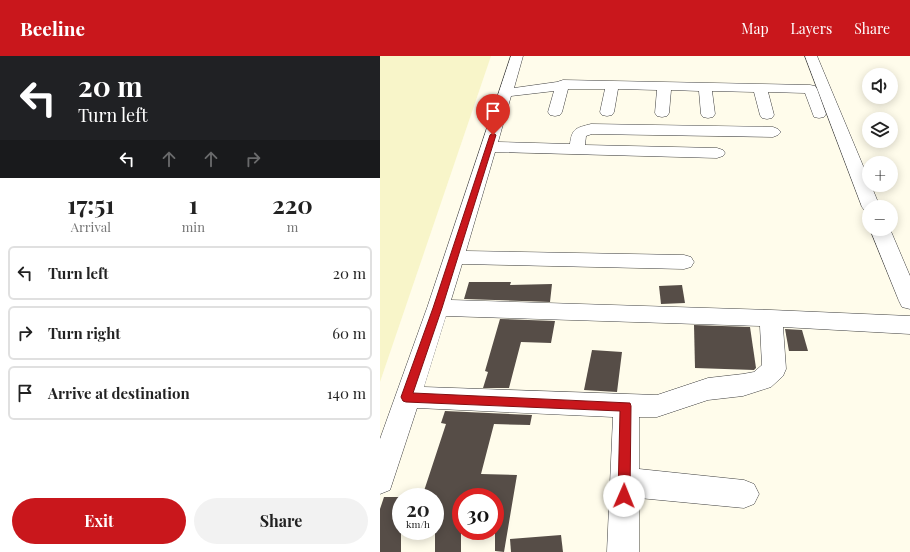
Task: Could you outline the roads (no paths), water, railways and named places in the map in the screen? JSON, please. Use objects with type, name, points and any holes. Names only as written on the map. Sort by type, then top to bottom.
[{"type":"street","points":[[380,480],[384,454],[438,308],[517,56]]},
{"type":"street","points":[[811,56],[868,200]]},
{"type":"street","points":[[505,93],[563,84],[810,89],[819,114]]},
{"type":"street","points":[[555,112],[563,84]]},
{"type":"street","points":[[606,112],[612,85]]},
{"type":"street","points":[[662,113],[664,86]]},
{"type":"street","points":[[705,86],[708,114]]},
{"type":"street","points":[[760,88],[767,115]]},
{"type":"street","points":[[577,148],[579,133],[591,129],[773,132]]},
{"type":"street","points":[[489,147],[577,148],[717,153]]},
{"type":"street","points":[[883,236],[910,301]]},
{"type":"street","points":[[454,258],[684,262]]},
{"type":"street","points":[[438,308],[771,318],[910,325]]},
{"type":"street","points":[[406,397],[657,406],[708,389],[743,385],[762,380],[774,369],[771,318]]},
{"type":"street","points":[[623,552],[626,406]]},
{"type":"street","points":[[624,482],[744,494]]}]
